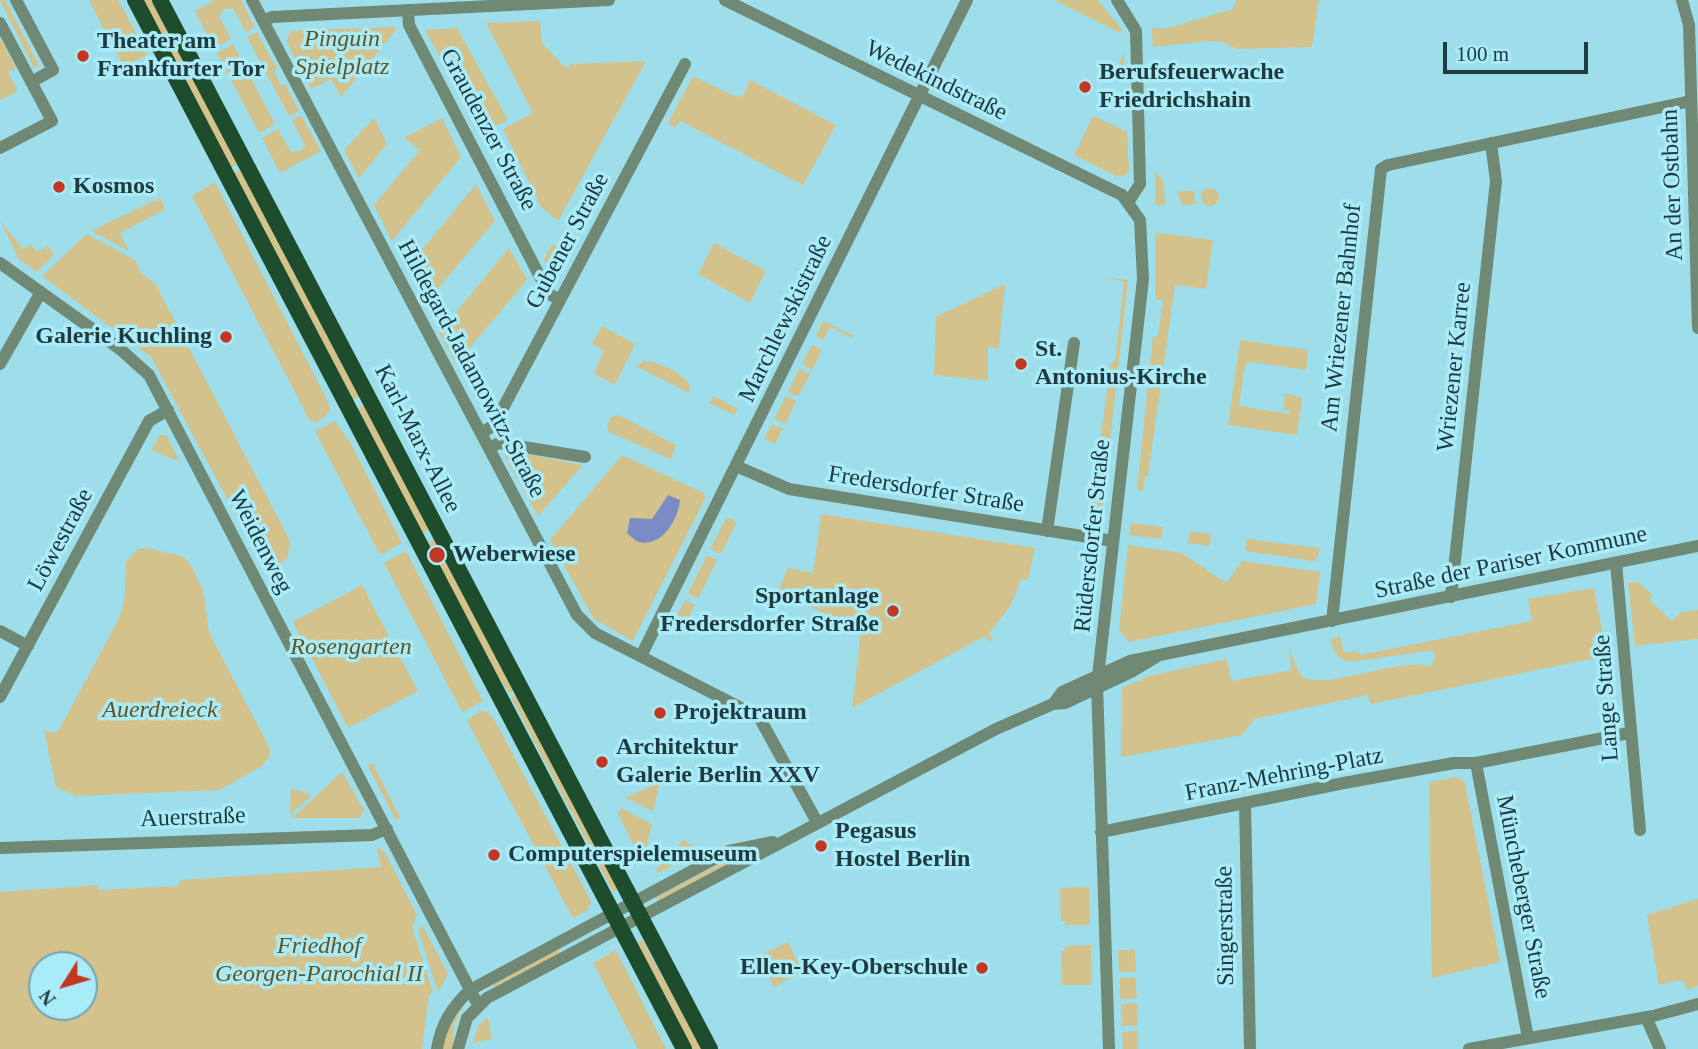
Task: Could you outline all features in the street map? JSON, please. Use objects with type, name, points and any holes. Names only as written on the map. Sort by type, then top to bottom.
[{"type":"main road","name":"Karl-Marx-Allee","points":[[135,0],[684,1049]]},
{"type":"main road","name":"Karl-Marx-Allee","points":[[160,0],[710,1049]]},
{"type":"street","points":[[16,0],[53,70],[31,82]]},
{"type":"street","name":"Hildegard-Jadamowitz-Straße","points":[[252,0],[577,615],[595,632],[759,717],[817,822]]},
{"type":"street","points":[[263,21],[272,17],[609,0]]},
{"type":"street","name":"Wedekindstraße","points":[[725,0],[1129,201]]},
{"type":"street","name":"Marchlewskistraße","points":[[641,656],[967,0]]},
{"type":"street","points":[[1117,0],[1136,31],[1140,184],[1129,201]]},
{"type":"street","name":"An der Ostbahn","points":[[1682,0],[1689,25],[1698,328]]},
{"type":"street","name":"Graudenzer Straße","points":[[408,10],[409,25],[545,287],[549,294],[560,300]]},
{"type":"street","points":[[0,23],[52,121],[0,148]]},
{"type":"street","name":"Gubener Straße","points":[[482,433],[494,425],[685,64]]},
{"type":"street","name":"Am Wriezener Bahnhof","points":[[1332,621],[1380,172],[1388,165],[1691,101]]},
{"type":"street","name":"Wriezener Karree","points":[[1451,597],[1496,181],[1491,143]]},
{"type":"street","name":"Rüdersdorfer Straße","points":[[1109,1049],[1098,679],[1143,279],[1140,220],[1129,201]]},
{"type":"street","name":"Weidenweg","points":[[0,263],[141,366],[168,410],[478,1004]]},
{"type":"street","points":[[0,364],[41,292]]},
{"type":"street","name":"Rüdersdorfer Straße","points":[[1047,531],[1074,343]]},
{"type":"street","name":"Löwestraße","points":[[0,697],[149,421],[168,410]]},
{"type":"street","points":[[489,448],[499,443],[585,457]]},
{"type":"street","name":"Fredersdorfer Straße","points":[[736,466],[789,489],[1113,541]]},
{"type":"street","name":"Straße der Pariser Kommune","points":[[1332,621],[1698,546]]},
{"type":"street","name":"Lange Straße","points":[[1616,563],[1629,733],[1640,830]]},
{"type":"street","points":[[458,1049],[467,1018],[478,1004],[741,865],[780,841],[996,729],[1053,704],[1065,703],[1098,679],[1131,672],[1156,657],[1332,621]]},
{"type":"street","points":[[0,631],[28,646]]},
{"type":"street","points":[[1476,763],[1629,733]]},
{"type":"street","name":"Franz-Mehring-Platz","points":[[1101,832],[1454,763],[1476,763]]},
{"type":"street","name":"Müncheberger Straße","points":[[1476,763],[1528,1038]]},
{"type":"street","name":"Singerstraße","points":[[1245,803],[1250,1049]]},
{"type":"street","name":"Auerstraße","points":[[0,848],[372,835],[387,829]]},
{"type":"street","points":[[437,1049],[444,1022],[455,1004],[470,990],[735,849],[780,841]]},
{"type":"street","points":[[1468,1049],[1646,1017],[1698,1004]]},
{"type":"street","points":[[1646,1017],[1660,1049]]},
{"type":"green space","points":[[0,0],[5,0],[39,65],[34,68]]},
{"type":"green space","points":[[89,0],[118,0],[148,54],[124,67]]},
{"type":"green space","points":[[142,0],[155,0],[175,40],[165,45]]},
{"type":"green space","points":[[215,0],[241,0],[255,27],[246,32],[233,8],[224,9],[219,16],[231,39],[214,48],[195,11]]},
{"type":"green space","points":[[1054,0],[1098,0],[1121,28],[1122,34]]},
{"type":"green space","points":[[1236,0],[1319,0],[1312,47],[1237,49],[1222,42],[1210,41],[1153,47],[1152,27],[1164,29],[1233,9]]},
{"type":"green space","points":[[540,21],[542,43],[567,69],[570,64],[646,61],[558,221],[541,207],[503,129],[533,113],[486,23]]},
{"type":"green space","name":"Pinguin Spielplatz","points":[[394,27],[396,30],[341,97],[331,79],[311,89],[286,41],[291,31]]},
{"type":"green space","points":[[457,28],[508,120],[480,133],[425,30]]},
{"type":"green space","points":[[257,32],[277,69],[274,71],[281,86],[285,84],[299,111],[289,116],[247,37]]},
{"type":"green space","points":[[0,37],[16,68],[8,72],[18,91],[0,100]]},
{"type":"green space","points":[[233,44],[275,124],[259,133],[217,53]]},
{"type":"green space","points":[[178,45],[240,163],[230,168],[168,50]]},
{"type":"green space","points":[[1124,53],[1125,77],[1112,76]]},
{"type":"green space","points":[[693,76],[736,97],[743,95],[750,80],[836,125],[803,185],[680,121],[675,128],[668,123]]},
{"type":"green space","points":[[301,115],[321,151],[280,173],[262,138],[278,129],[291,152],[302,150],[305,145],[292,120]]},
{"type":"green space","points":[[1093,116],[1127,132],[1129,171],[1124,176],[1116,176],[1074,155]]},
{"type":"green space","points":[[374,118],[387,144],[359,178],[344,150]]},
{"type":"green space","points":[[442,118],[461,157],[392,241],[374,205],[420,150],[404,138]]},
{"type":"green space","points":[[243,169],[362,395],[351,401],[233,174]]},
{"type":"green space","points":[[1155,171],[1163,180],[1165,205],[1155,205]]},
{"type":"green space","points":[[215,182],[328,402],[330,411],[318,422],[310,421],[192,196]]},
{"type":"green space","points":[[476,184],[495,221],[426,303],[407,268]]},
{"type":"green space","points":[[1210,188],[1216,191],[1219,197],[1216,203],[1210,206],[1204,203],[1201,197],[1204,191]]},
{"type":"green space","points":[[1177,191],[1194,191],[1196,204],[1182,205]]},
{"type":"green space","points":[[160,198],[166,209],[120,233],[129,251],[91,231]]},
{"type":"green space","points":[[0,220],[23,249],[32,245],[37,252],[48,246],[54,255],[37,272],[19,259]]},
{"type":"green space","points":[[1158,233],[1213,240],[1206,289],[1175,285],[1148,476],[1145,476],[1143,491],[1137,490],[1153,336],[1158,336],[1163,300],[1157,300],[1155,294],[1155,236]]},
{"type":"green space","points":[[87,234],[135,260],[142,274],[155,283],[290,541],[288,557],[273,571],[266,571],[151,357],[42,276]]},
{"type":"green space","points":[[714,243],[766,271],[750,303],[698,274]]},
{"type":"green space","points":[[552,244],[569,253],[555,278],[544,259]]},
{"type":"green space","points":[[509,248],[527,280],[456,364],[439,333]]},
{"type":"green space","points":[[1103,277],[1128,280],[1101,523],[1089,521],[1111,362],[1115,362],[1124,281]]},
{"type":"green space","points":[[1005,284],[999,348],[988,347],[988,381],[934,375],[936,317]]},
{"type":"green space","points":[[823,321],[854,336],[852,338],[830,327],[823,340],[816,336]]},
{"type":"green space","points":[[602,326],[635,344],[615,385],[594,374],[604,351],[592,344]]},
{"type":"green space","points":[[1240,340],[1308,350],[1306,370],[1252,362],[1245,364],[1239,406],[1290,414],[1290,411],[1284,410],[1285,393],[1302,398],[1297,435],[1228,425]]},
{"type":"green space","points":[[812,345],[822,350],[812,370],[802,364]]},
{"type":"green space","points":[[644,361],[662,365],[682,376],[690,385],[689,393],[636,366]]},
{"type":"green space","points":[[799,369],[810,374],[798,397],[788,392]]},
{"type":"green space","points":[[713,396],[738,409],[734,415],[709,403]]},
{"type":"green space","points":[[786,396],[796,401],[786,424],[774,419]]},
{"type":"green space","points":[[366,404],[431,528],[421,534],[356,409]]},
{"type":"green space","points":[[619,415],[676,445],[671,459],[609,432],[607,426],[611,417]]},
{"type":"green space","points":[[335,421],[351,444],[402,543],[380,555],[315,431]]},
{"type":"green space","points":[[772,424],[783,429],[775,444],[764,439]]},
{"type":"green space","points":[[160,435],[166,435],[180,462],[151,450]]},
{"type":"green space","points":[[510,451],[583,465],[538,516],[504,455]]},
{"type":"green space","name":"Weberwiese","points":[[622,455],[704,493],[705,499],[633,641],[594,619],[550,540]]},
{"type":"green space","name":"Sportanlage Fredersdorfer Straße","points":[[821,514],[1035,548],[1028,580],[1021,579],[1011,605],[989,634],[993,640],[990,642],[985,636],[852,708],[861,630],[778,592],[788,568],[813,573]]},
{"type":"green space","points":[[727,517],[737,522],[721,554],[710,549]]},
{"type":"green space","points":[[1131,523],[1163,527],[1161,539],[1129,535]]},
{"type":"green space","points":[[1190,531],[1211,534],[1210,546],[1188,543]]},
{"type":"green space","points":[[435,536],[516,690],[509,693],[492,668],[425,541],[428,540],[431,544]]},
{"type":"green space","points":[[1247,539],[1319,548],[1318,557],[1314,561],[1245,551]]},
{"type":"green space","points":[[1128,545],[1182,553],[1226,583],[1242,561],[1320,572],[1316,604],[1129,642],[1119,630]]},
{"type":"green space","name":"Auerdreieck","points":[[148,548],[184,557],[190,564],[203,589],[209,632],[269,747],[270,756],[261,767],[219,790],[76,796],[56,787],[44,730],[54,733],[59,730],[117,622],[124,603],[126,562],[138,549]]},
{"type":"green space","points":[[406,551],[483,701],[462,712],[384,563]]},
{"type":"green space","points":[[707,555],[717,560],[698,599],[688,593]]},
{"type":"green space","points":[[1638,582],[1653,595],[1649,600],[1672,621],[1681,612],[1698,610],[1698,639],[1635,646],[1628,583]]},
{"type":"green space","name":"Rosengarten","points":[[362,585],[418,691],[348,728],[293,622]]},
{"type":"green space","points":[[1594,588],[1603,636],[1592,639],[1596,658],[1371,704],[1368,695],[1254,719],[1242,735],[1121,757],[1122,688],[1149,676],[1227,659],[1231,681],[1292,670],[1288,647],[1301,676],[1312,680],[1326,680],[1400,666],[1432,666],[1436,653],[1427,651],[1350,662],[1336,654],[1330,639],[1340,637],[1344,653],[1358,651],[1360,655],[1532,621],[1528,599]]},
{"type":"green space","points":[[685,600],[695,605],[679,637],[669,631]]},
{"type":"green space","points":[[518,694],[620,888],[613,892],[511,697]]},
{"type":"green space","points":[[480,711],[488,712],[494,719],[591,901],[588,910],[573,918],[467,721]]},
{"type":"green space","points":[[373,763],[400,817],[396,820],[368,766]]},
{"type":"green space","points":[[342,772],[364,810],[360,818],[292,818]]},
{"type":"green space","points":[[1457,777],[1465,783],[1500,962],[1432,978],[1429,782]]},
{"type":"green space","points":[[660,782],[653,811],[625,798]]},
{"type":"green space","points":[[291,788],[312,795],[290,815]]},
{"type":"green space","points":[[621,808],[652,824],[645,854],[637,852],[618,814]]},
{"type":"green space","points":[[683,840],[702,850],[658,873],[656,870]]},
{"type":"green space","name":"Friedhof Georgen-Parochial II","points":[[377,847],[384,851],[417,915],[412,927],[433,992],[429,995],[422,1049],[0,1049],[0,892],[98,885],[98,890],[179,886],[179,880],[381,867]]},
{"type":"green space","points":[[733,857],[738,859],[659,902],[656,897]]},
{"type":"green space","points":[[1089,887],[1090,925],[1065,925],[1065,921],[1061,921],[1060,888]]},
{"type":"green space","points":[[1698,899],[1698,986],[1687,990],[1683,980],[1659,985],[1647,915]]},
{"type":"green space","points":[[422,925],[448,974],[438,992],[418,930]]},
{"type":"green space","points":[[642,940],[704,1049],[690,1049],[635,944]]},
{"type":"green space","points":[[788,942],[803,972],[774,987],[759,956]]},
{"type":"green space","points":[[1091,945],[1092,985],[1062,985],[1061,951],[1065,951],[1065,946]]},
{"type":"green space","points":[[558,949],[560,954],[494,987],[492,985]]},
{"type":"green space","points":[[616,950],[666,1049],[638,1049],[593,963]]},
{"type":"green space","points":[[1118,950],[1135,950],[1136,972],[1119,972]]},
{"type":"green space","points":[[1135,977],[1137,998],[1120,999],[1120,978]]},
{"type":"green space","points":[[1137,1003],[1138,1026],[1122,1026],[1121,1004]]},
{"type":"green space","points":[[462,1004],[464,1005],[454,1024],[453,1049],[442,1049],[448,1025]]},
{"type":"green space","points":[[488,1017],[492,1039],[473,1043],[478,1026]]},
{"type":"green space","points":[[1138,1031],[1138,1049],[1123,1049],[1122,1032]]},
{"type":"water","points":[[668,495],[680,500],[672,525],[660,538],[645,543],[636,541],[627,533],[630,518],[652,519]]},
{"type":"place","name":"Theater am Frankfurter Tor","points":[[83,56]]},
{"type":"place","name":"Berufsfeuerwache Friedrichshain","points":[[1085,87]]},
{"type":"place","name":"Kosmos","points":[[59,187]]},
{"type":"place","name":"Galerie Kuchling","points":[[226,337]]},
{"type":"place","name":"St. Antonius-Kirche","points":[[1021,364]]},
{"type":"place","name":"Weberwiese","points":[[437,555]]},
{"type":"place","name":"Sportanlage Fredersdorfer Straße","points":[[893,611]]},
{"type":"place","name":"Projektraum","points":[[660,713]]},
{"type":"place","name":"Architektur Galerie Berlin XXV","points":[[602,762]]},
{"type":"place","name":"Pegasus Hostel Berlin","points":[[821,846]]},
{"type":"place","name":"Computerspielemuseum","points":[[494,855]]},
{"type":"place","name":"Ellen-Key-Oberschule","points":[[982,968]]}]
